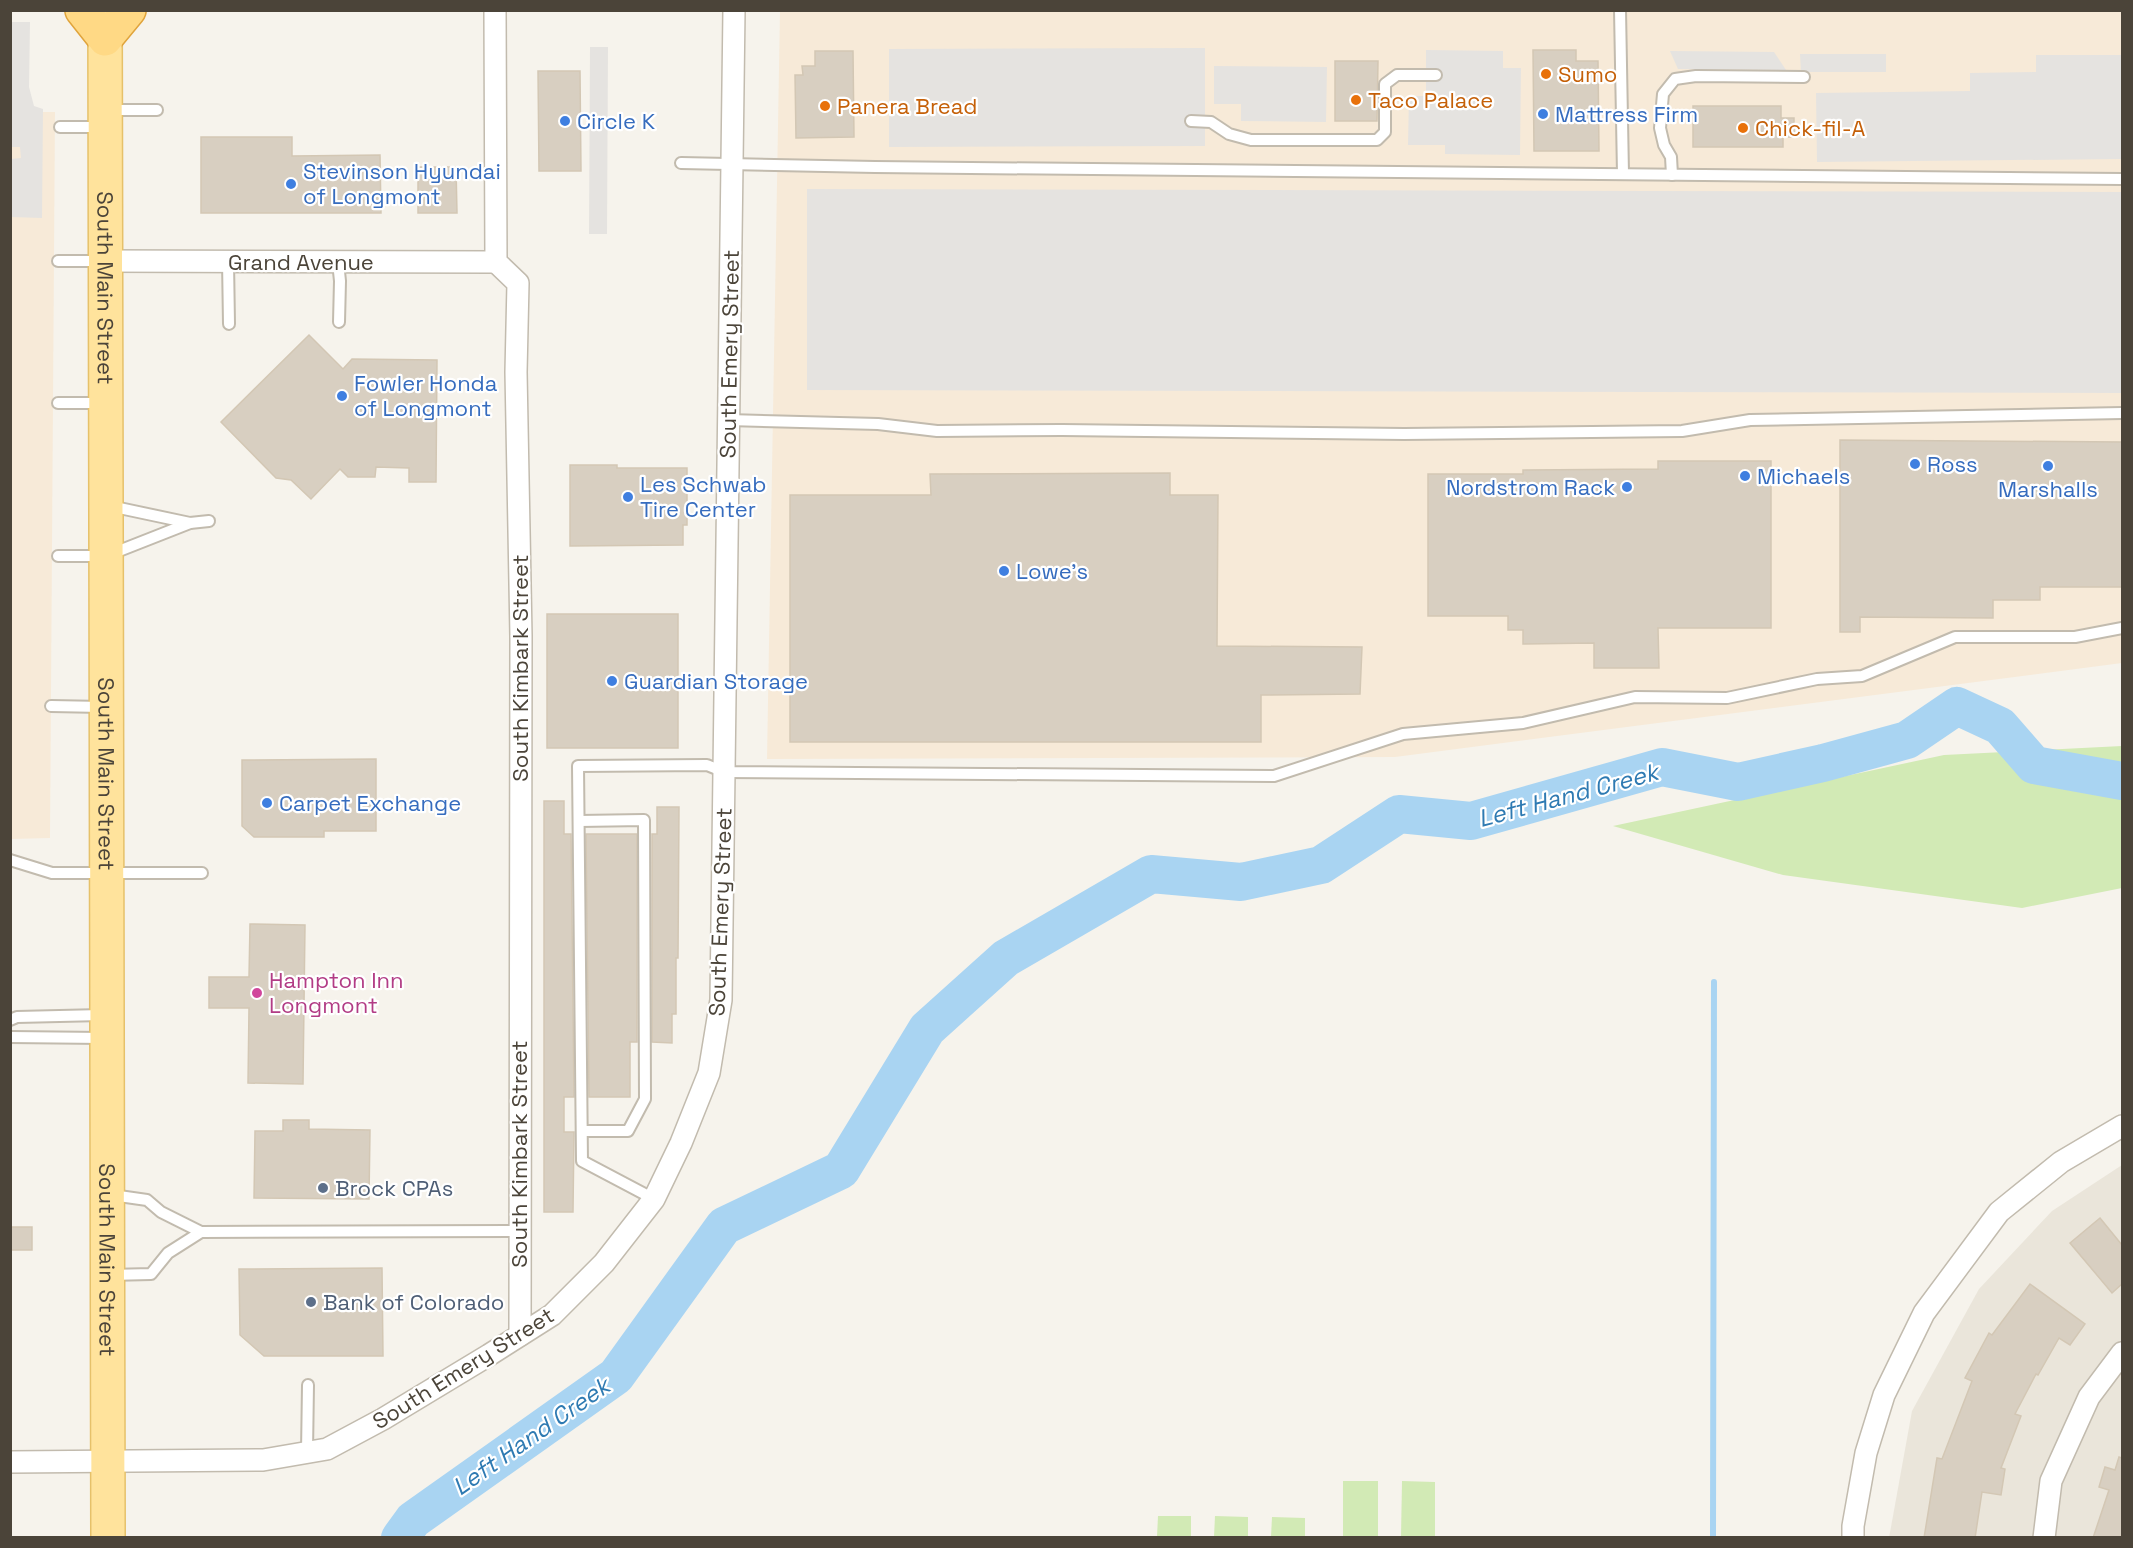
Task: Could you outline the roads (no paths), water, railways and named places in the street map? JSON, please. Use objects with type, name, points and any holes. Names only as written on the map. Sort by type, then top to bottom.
[{"type":"highway","points":[[82,10],[105,25],[129,10]]},
{"type":"main road","name":"South Main Street","points":[[105,25],[107,505],[105,1027],[108,1538]]},
{"type":"street","points":[[495,10],[496,262]]},
{"type":"street","name":"South Emery Street","points":[[10,1462],[263,1460],[327,1449],[383,1419],[552,1315],[604,1263],[654,1200],[681,1143],[709,1073],[721,999],[734,10]]},
{"type":"street","name":"Grand Avenue","points":[[106,261],[496,262]]},
{"type":"street","name":"South Kimbark Street","points":[[496,262],[518,283],[516,372],[521,636],[520,1335]]},
{"type":"street","points":[[1853,1538],[1853,1526],[1866,1454],[1884,1395],[1924,1313],[1999,1212],[2061,1162],[2122,1126]]},
{"type":"street","points":[[2044,1538],[2051,1481],[2089,1397],[2122,1353]]},
{"type":"lane","points":[[1620,10],[1623,174]]},
{"type":"lane","points":[[1191,120],[1211,122],[1229,134],[1251,141],[1377,141],[1385,132],[1385,84],[1397,75],[1436,75]]},
{"type":"lane","points":[[1671,175],[1671,157],[1664,145],[1660,128],[1663,94],[1675,79],[1696,76],[1804,77]]},
{"type":"lane","points":[[60,127],[157,110]]},
{"type":"lane","points":[[681,162],[831,166],[2122,179]]},
{"type":"lane","points":[[58,261],[106,261]]},
{"type":"lane","points":[[228,261],[230,324]]},
{"type":"lane","points":[[338,262],[339,322]]},
{"type":"lane","points":[[58,403],[106,403]]},
{"type":"lane","points":[[728,420],[878,424],[936,431],[1062,430],[1404,434],[1682,431],[1750,420],[2122,413]]},
{"type":"lane","points":[[107,505],[190,522],[209,521]]},
{"type":"lane","points":[[58,556],[106,556],[190,522]]},
{"type":"lane","points":[[654,1200],[582,1161],[578,766],[707,765],[724,772],[1274,776],[1403,734],[1523,723],[1635,697],[1727,698],[1817,679],[1862,676],[1955,637],[2074,637],[2122,628]]},
{"type":"lane","points":[[51,706],[106,707]]},
{"type":"lane","points":[[579,820],[644,820],[645,1099],[627,1131],[582,1131]]},
{"type":"lane","points":[[10,860],[52,873],[202,873]]},
{"type":"lane","points":[[10,1020],[17,1017],[105,1027]]},
{"type":"lane","points":[[10,1037],[105,1027]]},
{"type":"lane","points":[[106,1194],[147,1200],[170,1217],[201,1232],[519,1232]]},
{"type":"lane","points":[[106,1276],[151,1274],[168,1253],[201,1232]]},
{"type":"lane","points":[[307,1452],[308,1385]]},
{"type":"waterway","name":"Left Hand Creek","points":[[400,1538],[413,1520],[616,1376],[724,1226],[841,1170],[927,1029],[1006,958],[1151,874],[1241,882],[1321,865],[1399,814],[1471,821],[1662,767],[1738,782],[1823,763],[1907,740],[1957,706],[2000,726],[2034,765],[2122,781]]},
{"type":"waterway","points":[[1713,1538],[1714,982]]},
{"type":"place","name":"Sumo","points":[[1546,74]]},
{"type":"place","name":"Taco Palace","points":[[1356,100]]},
{"type":"place","name":"Panera Bread","points":[[825,106]]},
{"type":"place","name":"Mattress Firm","points":[[1543,114]]},
{"type":"place","name":"Circle K","points":[[565,121]]},
{"type":"place","name":"Chick-fil-A","points":[[1743,128]]},
{"type":"place","name":"Stevinson Hyundai of Longmont","points":[[291,184]]},
{"type":"place","name":"Fowler Honda of Longmont","points":[[342,396]]},
{"type":"place","name":"Ross","points":[[1915,464]]},
{"type":"place","name":"Marshalls","points":[[2048,466]]},
{"type":"place","name":"Michaels","points":[[1745,476]]},
{"type":"place","name":"Nordstrom Rack","points":[[1627,487]]},
{"type":"place","name":"Les Schwab Tire Center","points":[[628,497]]},
{"type":"place","name":"Lowe's","points":[[1004,571]]},
{"type":"place","name":"Guardian Storage","points":[[612,681]]},
{"type":"place","name":"Carpet Exchange","points":[[267,803]]},
{"type":"place","name":"Hampton Inn Longmont","points":[[257,993]]},
{"type":"place","name":"Brock CPAs","points":[[323,1188]]},
{"type":"place","name":"Bank of Colorado","points":[[311,1302]]}]
